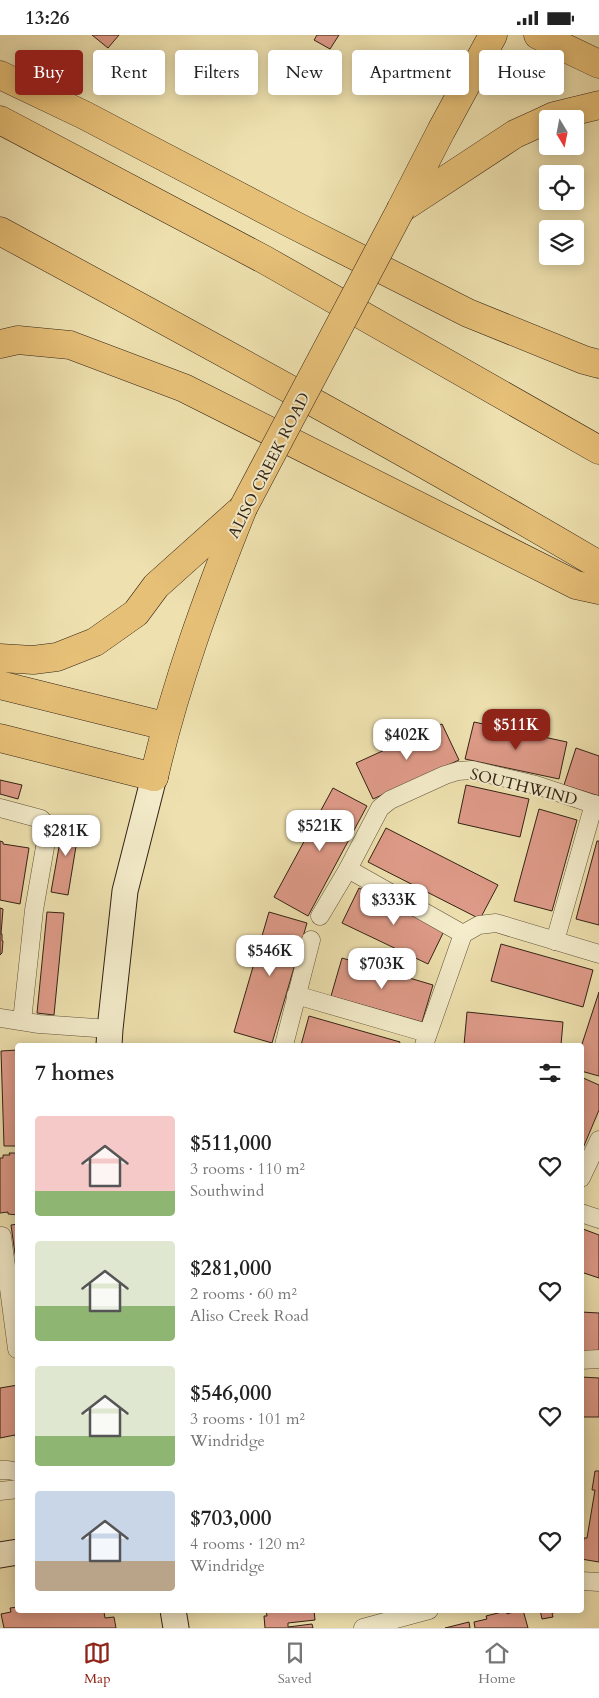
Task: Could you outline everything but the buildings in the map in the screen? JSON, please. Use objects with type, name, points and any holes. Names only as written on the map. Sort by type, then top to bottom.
[{"type":"main road","name":"ALISO CREEK ROAD","points":[[110,1037],[125,891],[166,726],[216,576],[243,508],[493,35]]},
{"type":"main road","points":[[538,35],[599,64]]},
{"type":"main road","points":[[0,75],[84,115],[290,223],[468,313],[584,361],[599,365]]},
{"type":"main road","points":[[577,110],[599,105]]},
{"type":"main road","points":[[0,120],[266,260],[599,450]]},
{"type":"main road","points":[[401,209],[515,135],[539,123]]},
{"type":"main road","points":[[0,231],[238,360],[599,565]]},
{"type":"main road","points":[[0,343],[18,340],[70,345],[184,388],[576,585],[599,590]]},
{"type":"main road","points":[[0,658],[33,660],[58,657],[95,642],[136,613],[156,586],[243,508]]},
{"type":"main road","points":[[0,685],[166,726]]},
{"type":"main road","points":[[0,738],[154,777]]},
{"type":"main road","points":[[0,1555],[15,1552]]},
{"type":"main road","points":[[174,1613],[176,1628]]},
{"type":"street","name":"SOUTHWIND","points":[[320,916],[348,869],[380,808],[390,800],[458,771],[472,770],[536,785],[596,805],[555,941]]},
{"type":"street","points":[[0,808],[41,819],[46,823],[48,830],[34,910],[22,1021]]},
{"type":"street","points":[[348,869],[463,934]]},
{"type":"street","points":[[296,995],[425,1039],[463,934],[479,925],[496,923],[599,954]]},
{"type":"street","points":[[284,1043],[311,940]]},
{"type":"street","points":[[0,1018],[110,1037]]},
{"type":"street","points":[[584,1172],[599,1140]]},
{"type":"street","points":[[584,1214],[599,1219]]},
{"type":"street","points":[[2,1236],[11,1348]]},
{"type":"street","points":[[584,1360],[599,1359]]},
{"type":"street","points":[[0,1470],[8,1469],[15,1471]]},
{"type":"street","points":[[0,1491],[15,1489]]},
{"type":"street","points":[[584,1581],[599,1582]]},
{"type":"street","points":[[363,1628],[418,1613]]}]
